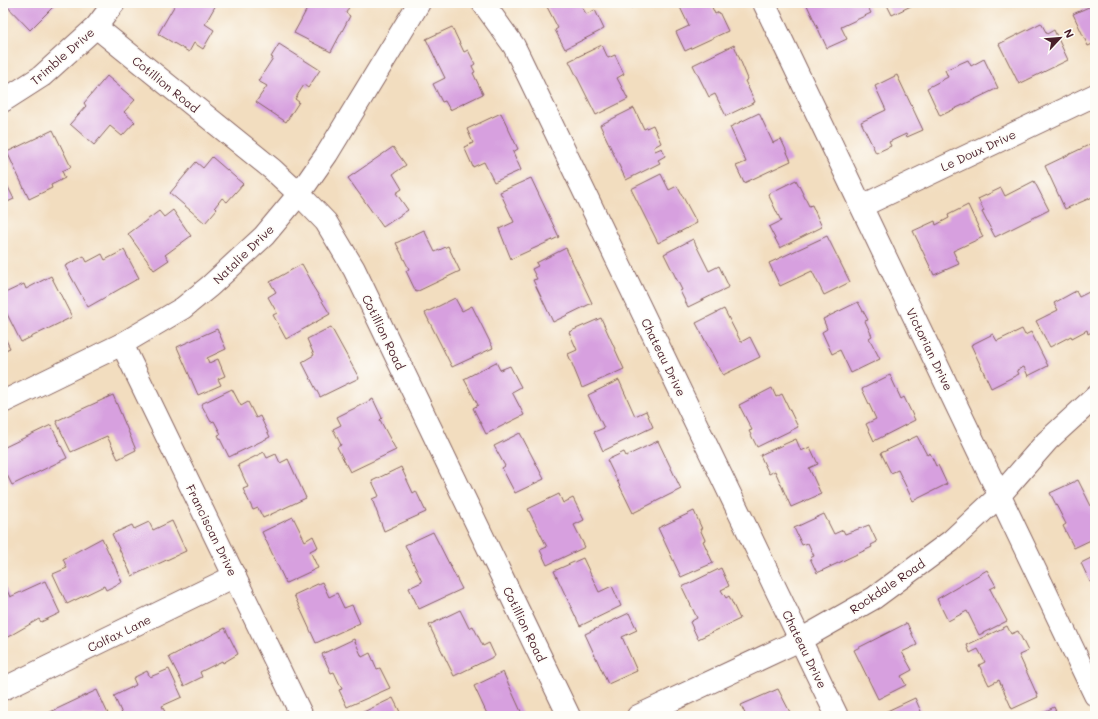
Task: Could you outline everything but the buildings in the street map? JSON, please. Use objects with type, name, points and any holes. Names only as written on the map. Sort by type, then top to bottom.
[{"type":"street","name":"Trimble Drive","points":[[3,101],[42,76],[96,27],[114,3]]},
{"type":"street","name":"Natalie Drive","points":[[3,402],[122,344],[183,308],[210,286],[264,236],[299,194],[327,154],[419,3]]},
{"type":"street","name":"Chateau Drive","points":[[484,3],[514,46],[837,716]]},
{"type":"street","name":"Victorian Drive","points":[[764,3],[1095,695]]},
{"type":"street","name":"Cotillion Road","points":[[96,27],[272,170],[299,194],[326,222],[354,269],[569,716]]},
{"type":"street","name":"Le Doux Drive","points":[[862,206],[1095,95]]},
{"type":"street","name":"Franciscan Drive","points":[[122,344],[302,716]]},
{"type":"street","name":"Rockdale Road","points":[[638,716],[800,640],[874,598],[951,541],[1000,495],[1047,441],[1095,397]]},
{"type":"street","name":"Colfax Lane","points":[[3,689],[235,576]]}]
